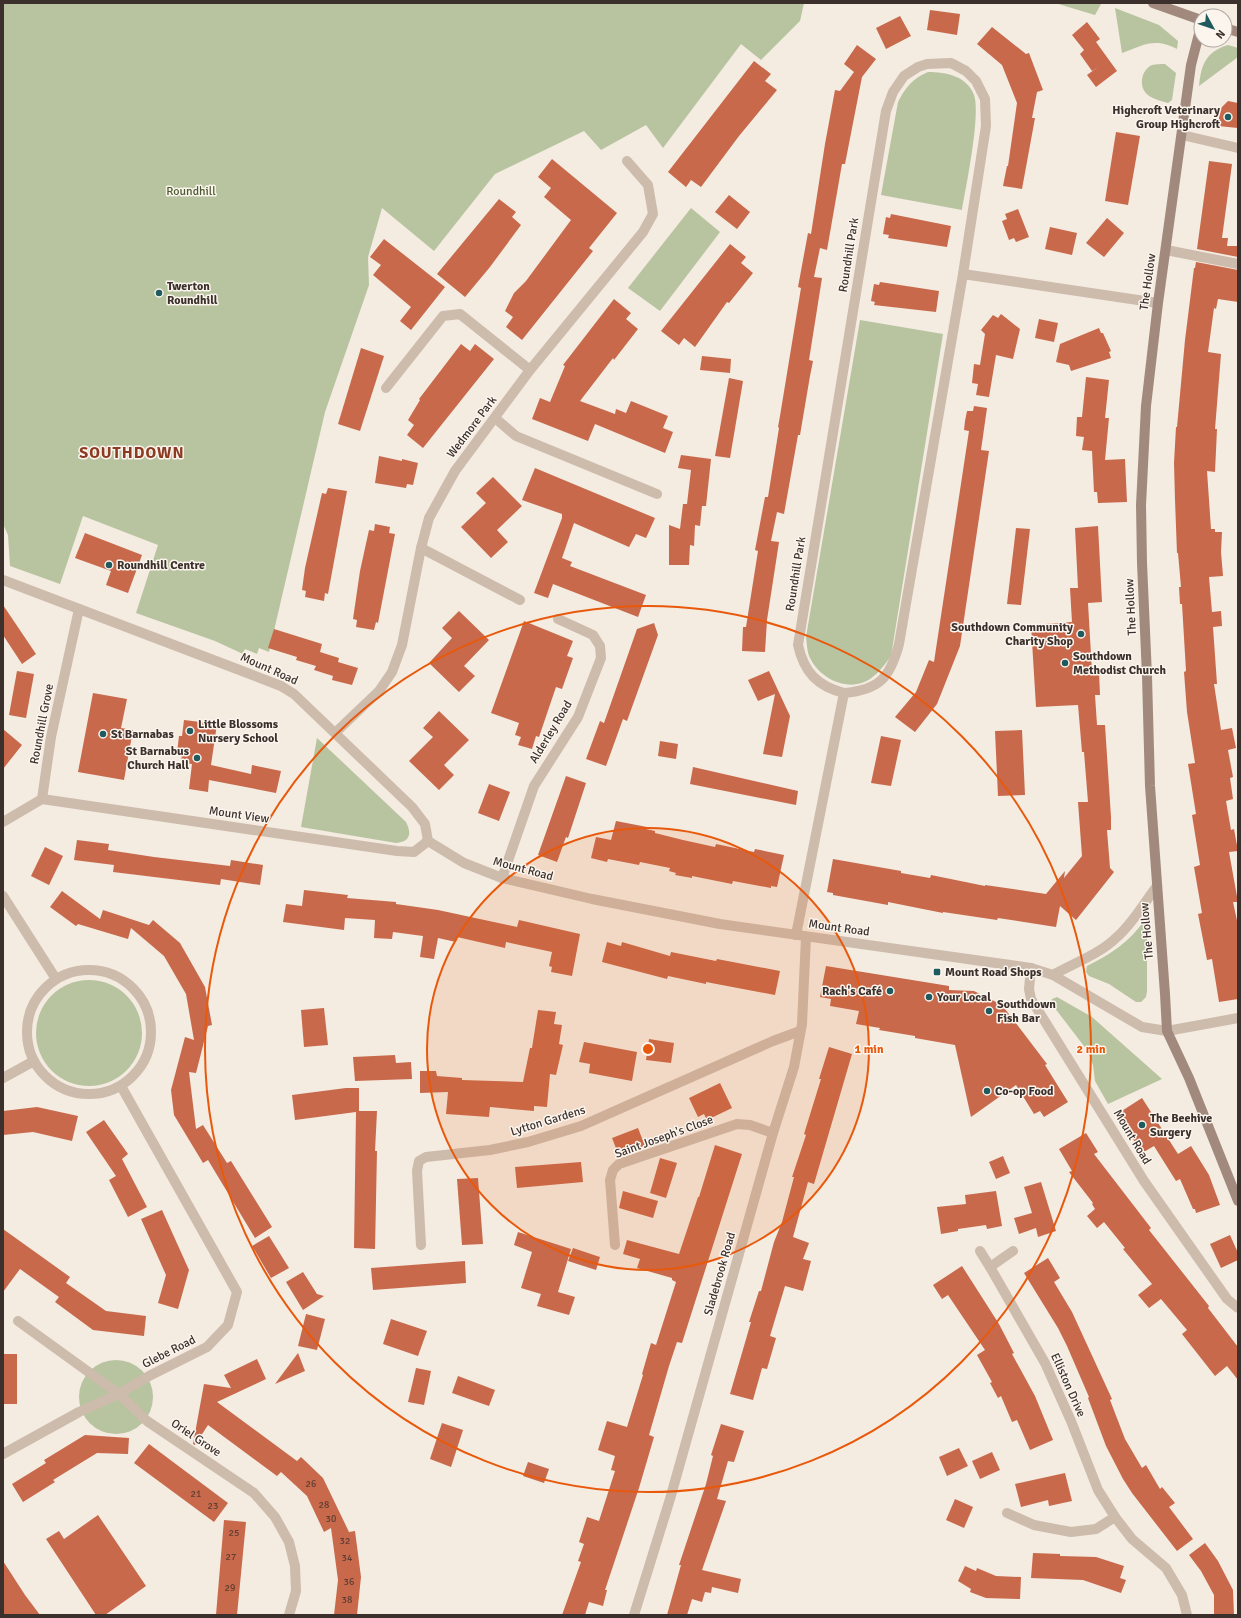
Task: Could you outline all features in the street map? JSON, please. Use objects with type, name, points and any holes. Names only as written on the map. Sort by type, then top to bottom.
[{"type":"street","points":[[1153,3],[1193,17]]},
{"type":"street","name":"The Hollow","points":[[1196,48],[1191,66],[1158,303],[1146,406],[1141,505],[1150,786],[1167,1031],[1189,1078],[1238,1201]]},
{"type":"street","name":"Roundhill Park","points":[[951,63],[966,71],[976,81],[985,99],[986,126],[963,274],[899,644],[894,664],[881,682],[861,692],[844,694],[830,690],[809,672],[801,660],[798,645],[886,111],[893,92],[904,76],[918,67],[927,64],[951,63]]},
{"type":"street","points":[[1182,135],[1238,148]]},
{"type":"street","name":"Wedmore Park","points":[[336,732],[379,691],[392,672],[402,645],[421,548],[429,518],[455,471],[530,370],[643,232],[653,214],[648,185],[626,162]]},
{"type":"street","points":[[1166,250],[1238,264]]},
{"type":"street","points":[[963,274],[1158,303]]},
{"type":"street","points":[[386,388],[443,316],[460,314],[530,370]]},
{"type":"street","points":[[495,418],[516,436],[658,494]]},
{"type":"street","points":[[421,548],[520,600]]},
{"type":"street","name":"Mount Road","points":[[3,580],[280,686],[294,694],[336,732],[412,807],[425,824],[428,841],[464,863],[502,878],[592,899],[720,924],[1031,968],[1053,975],[1142,1027],[1167,1031],[1238,1018]]},
{"type":"street","name":"Roundhill Grove","points":[[42,799],[51,737],[79,609]]},
{"type":"street","name":"Alderley Road","points":[[502,878],[534,786],[578,717],[601,658],[600,646],[593,635],[558,619]]},
{"type":"street","points":[[801,936],[844,694]]},
{"type":"street","points":[[3,822],[42,799]]},
{"type":"street","name":"Mount View","points":[[42,799],[397,851],[414,852],[428,841]]},
{"type":"street","points":[[1053,975],[1102,949],[1117,938],[1157,886]]},
{"type":"street","points":[[3,896],[56,979]]},
{"type":"street","name":"Sladebrook Road","points":[[634,1615],[672,1492],[773,1133],[794,1067],[802,1024],[801,936]]},
{"type":"street","name":"Mount Road","points":[[1031,968],[1029,989],[1031,999],[1144,1181],[1227,1300],[1238,1308]]},
{"type":"street","points":[[96,970],[111,974],[134,989],[146,1007],[150,1019],[150,1044],[146,1056],[133,1076],[121,1086],[96,1094],[83,1094],[59,1087],[47,1078],[34,1061],[29,1051],[27,1025],[32,1007],[38,996],[56,979],[77,971],[96,970]]},
{"type":"street","name":"Lytton Gardens","points":[[422,1245],[416,1170],[419,1162],[426,1156],[490,1150],[528,1142],[581,1126],[773,1041],[800,1031]]},
{"type":"street","points":[[3,1078],[34,1061]]},
{"type":"street","name":"Glebe Road","points":[[3,1454],[79,1412],[119,1394],[207,1347],[228,1325],[237,1292],[121,1086]]},
{"type":"street","name":"Saint Joseph's Close","points":[[615,1245],[610,1180],[613,1170],[619,1164],[737,1124],[750,1125],[773,1133]]},
{"type":"street","name":"Elliston Drive","points":[[980,1251],[1045,1362],[1071,1421],[1098,1490],[1115,1517],[1132,1539],[1166,1568],[1182,1595],[1188,1615]]},
{"type":"street","points":[[990,1267],[1013,1251]]},
{"type":"street","name":"Oriel Grove","points":[[18,1321],[119,1394],[147,1421],[254,1493],[275,1516],[289,1542],[295,1566],[296,1591],[289,1615]]},
{"type":"street","points":[[1007,1513],[1034,1525],[1071,1532],[1096,1529],[1115,1517]]},
{"type":"green space","name":"Roundhill","points":[[3,3],[804,3],[800,21],[761,60],[741,44],[663,148],[646,125],[601,150],[584,131],[495,174],[434,251],[382,208],[368,257],[369,285],[325,412],[269,652],[259,648],[257,654],[245,649],[243,654],[215,641],[136,613],[158,545],[83,516],[60,584],[10,566],[8,535],[3,524]]},
{"type":"green space","points":[[1055,3],[1099,3],[1101,4],[1095,15]]},
{"type":"green space","points":[[1115,8],[1159,25],[1178,41],[1177,49],[1162,43],[1155,43],[1143,45],[1122,53]]},
{"type":"green space","points":[[1233,46],[1238,48],[1238,57],[1199,86],[1203,65],[1214,51],[1221,48],[1233,48]]},
{"type":"green space","points":[[1165,64],[1176,73],[1172,100],[1168,103],[1148,95],[1143,88],[1142,83],[1143,75],[1148,67],[1152,65]]},
{"type":"green space","points":[[928,72],[949,74],[961,79],[971,89],[974,95],[976,104],[976,118],[962,210],[881,195],[898,102],[910,84],[918,77]]},
{"type":"green space","points":[[691,208],[720,232],[660,311],[628,288]]},
{"type":"green space","points":[[860,320],[943,334],[891,656],[873,677],[862,683],[853,685],[836,682],[828,678],[815,666],[809,656],[806,637]]},
{"type":"green space","points":[[317,738],[406,822],[409,830],[407,839],[396,843],[301,827]]},
{"type":"green space","points":[[1144,921],[1147,923],[1147,991],[1146,997],[1141,1002],[1136,1002],[1109,984],[1089,976],[1086,972],[1087,966],[1104,957],[1125,942]]},
{"type":"green space","points":[[89,980],[109,984],[126,996],[138,1013],[142,1033],[138,1053],[126,1070],[109,1082],[89,1086],[69,1082],[52,1070],[40,1053],[36,1033],[40,1013],[52,996],[69,984]]},
{"type":"green space","points":[[1057,997],[1092,1017],[1162,1079],[1108,1104],[1095,1081],[1093,1065],[1087,1050],[1051,1003],[1052,999]]},
{"type":"green space","points":[[116,1360],[137,1366],[147,1376],[153,1397],[147,1418],[137,1428],[116,1434],[95,1428],[85,1418],[79,1397],[85,1376],[95,1366]]},
{"type":"building","points":[[930,10],[960,14],[957,35],[927,30]]},
{"type":"building","points":[[900,16],[911,36],[886,49],[876,28]]},
{"type":"building","points":[[1087,22],[1100,39],[1096,42],[1117,71],[1096,87],[1087,75],[1098,67],[1092,71],[1080,54],[1084,50],[1072,35]]},
{"type":"building","points":[[992,27],[1026,54],[1029,53],[1043,90],[1037,92],[1032,118],[1035,118],[1022,189],[1003,186],[1008,166],[1017,103],[1002,65],[977,44]]},
{"type":"building","points":[[857,45],[876,59],[862,77],[845,164],[842,164],[827,250],[820,248],[814,277],[822,278],[809,360],[813,361],[784,514],[777,512],[771,541],[779,542],[767,620],[765,652],[742,651],[743,627],[746,627],[758,551],[755,550],[765,497],[768,497],[801,288],[798,287],[808,233],[811,234],[835,90],[840,91],[854,72],[844,64]]},
{"type":"building","points":[[754,61],[771,74],[765,81],[777,90],[739,136],[701,187],[691,180],[686,187],[668,172]]},
{"type":"building","name":"Highcroft Veterinary Group Highcroft","points":[[1228,101],[1238,103],[1238,128],[1218,126],[1220,109]]},
{"type":"building","points":[[1116,132],[1140,136],[1128,205],[1105,201]]},
{"type":"building","points":[[552,159],[617,213],[589,248],[593,251],[522,340],[506,327],[513,317],[505,311],[514,293],[526,281],[571,220],[544,197],[551,188],[538,177]]},
{"type":"building","points":[[1209,161],[1232,164],[1222,238],[1228,238],[1227,246],[1238,246],[1238,257],[1197,249]]},
{"type":"building","points":[[729,195],[750,212],[737,229],[715,212]]},
{"type":"building","points":[[499,199],[516,212],[512,217],[521,225],[490,267],[465,297],[437,274]]},
{"type":"building","points":[[1018,209],[1029,237],[1016,242],[1014,238],[1009,240],[1002,221],[1007,219],[1005,214]]},
{"type":"building","points":[[891,214],[951,226],[947,247],[888,238],[889,235],[883,234],[886,217],[890,218]]},
{"type":"building","points":[[1107,218],[1124,233],[1104,257],[1086,243]]},
{"type":"building","points":[[1050,227],[1077,233],[1072,255],[1045,249]]},
{"type":"building","points":[[384,239],[445,287],[411,330],[400,321],[411,307],[373,275],[381,265],[370,257]]},
{"type":"building","points":[[730,244],[746,257],[741,263],[753,273],[729,303],[727,302],[695,347],[684,338],[679,345],[661,331]]},
{"type":"building","points":[[1196,262],[1238,270],[1238,302],[1218,299],[1216,309],[1214,308],[1208,352],[1221,354],[1215,429],[1217,429],[1215,472],[1207,471],[1211,529],[1215,529],[1215,532],[1222,532],[1221,552],[1223,576],[1209,577],[1212,612],[1221,611],[1222,626],[1213,627],[1217,684],[1214,684],[1221,730],[1232,728],[1236,748],[1228,750],[1233,777],[1230,778],[1233,799],[1226,801],[1231,830],[1234,829],[1238,851],[1229,852],[1238,902],[1233,902],[1238,925],[1238,999],[1219,1002],[1212,959],[1207,960],[1198,914],[1202,913],[1194,867],[1200,865],[1192,815],[1196,814],[1188,764],[1195,763],[1187,712],[1184,672],[1186,671],[1182,604],[1180,604],[1179,587],[1181,587],[1177,553],[1175,500],[1174,463],[1176,427],[1185,340]]},
{"type":"building","points":[[880,282],[939,291],[936,312],[874,305],[875,302],[871,301],[874,284],[879,285]]},
{"type":"building","points":[[614,299],[631,313],[626,319],[638,329],[614,360],[613,358],[580,401],[615,414],[616,409],[626,413],[631,401],[668,416],[663,428],[673,432],[665,453],[595,424],[588,441],[532,419],[540,398],[550,402],[565,366],[563,365]]},
{"type":"building","points":[[1001,314],[1020,329],[1013,359],[996,355],[989,397],[976,395],[978,384],[972,383],[974,364],[980,365],[985,334],[981,330],[993,315],[998,318]]},
{"type":"building","points":[[1039,319],[1058,323],[1054,342],[1035,338]]},
{"type":"building","points":[[1099,328],[1101,333],[1103,333],[1111,351],[1109,352],[1111,358],[1071,371],[1069,365],[1056,362],[1060,344]]},
{"type":"building","points":[[461,344],[470,351],[475,344],[494,359],[423,448],[407,435],[414,425],[408,420],[420,400],[419,399]]},
{"type":"building","points":[[361,348],[384,356],[360,431],[338,424]]},
{"type":"building","points":[[702,356],[731,359],[730,373],[700,370]]},
{"type":"building","points":[[1086,377],[1109,380],[1105,418],[1109,418],[1105,460],[1125,459],[1127,502],[1098,503],[1097,492],[1094,492],[1092,451],[1082,450],[1084,437],[1076,436],[1077,417],[1082,417]]},
{"type":"building","points":[[729,378],[743,381],[730,458],[715,456]]},
{"type":"building","points":[[974,406],[987,408],[981,450],[989,451],[960,646],[937,704],[915,732],[895,717],[916,692],[929,660],[934,662],[969,431],[964,430],[965,421],[967,411],[973,411]]},
{"type":"building","points":[[681,455],[711,459],[706,506],[702,506],[700,526],[695,525],[694,546],[690,545],[689,565],[669,565],[669,525],[680,529],[683,504],[687,504],[691,470],[678,468]]},
{"type":"building","points":[[379,456],[418,463],[413,485],[407,484],[406,488],[375,483]]},
{"type":"building","points":[[535,468],[655,518],[646,538],[636,534],[629,547],[574,523],[562,558],[572,562],[570,566],[646,595],[638,617],[553,584],[548,598],[534,593],[562,518],[562,514],[522,500]]},
{"type":"building","points":[[493,477],[522,506],[497,530],[508,542],[491,558],[461,527],[486,503],[476,493]]},
{"type":"building","points":[[328,488],[347,491],[328,594],[325,593],[324,601],[305,597],[306,591],[302,590],[305,568],[322,493],[326,494]]},
{"type":"building","points":[[375,524],[390,527],[389,533],[395,534],[378,623],[376,622],[374,630],[356,627],[357,620],[353,619],[360,571],[369,530],[374,531]]},
{"type":"building","points":[[1098,526],[1102,602],[1088,603],[1092,672],[1099,672],[1100,695],[1095,695],[1097,725],[1105,725],[1111,817],[1111,830],[1107,830],[1110,868],[1114,872],[1076,920],[1060,906],[1056,927],[998,918],[997,920],[943,913],[888,902],[888,905],[833,895],[833,893],[827,892],[833,859],[901,871],[901,873],[930,878],[931,875],[985,886],[1046,894],[1065,871],[1064,878],[1082,856],[1078,802],[1088,802],[1078,705],[1036,707],[1031,625],[1072,622],[1070,588],[1078,588],[1075,528]]},
{"type":"building","points":[[1016,528],[1030,529],[1021,605],[1007,604]]},
{"type":"building","points":[[85,533],[142,555],[128,593],[106,585],[111,571],[75,558]]},
{"type":"building","points":[[3,605],[36,654],[22,664],[3,635]]},
{"type":"building","points":[[459,611],[489,640],[464,666],[475,676],[459,692],[429,663],[452,638],[442,628]]},
{"type":"building","points":[[524,621],[573,641],[567,656],[573,658],[562,689],[556,687],[539,737],[536,736],[532,749],[518,745],[521,737],[515,735],[519,723],[491,713]]},
{"type":"building","points":[[654,623],[658,635],[627,721],[623,719],[606,766],[586,759],[600,721],[604,723],[637,629]]},
{"type":"building","points":[[274,629],[322,644],[320,652],[339,658],[338,662],[358,668],[352,685],[332,680],[333,676],[314,670],[316,666],[296,660],[297,657],[268,648]]},
{"type":"building","points":[[17,671],[34,674],[26,718],[9,715]]},
{"type":"building","points":[[769,671],[790,716],[782,757],[763,754],[775,694],[758,701],[748,680]]},
{"type":"building","name":"St Barnabas","points":[[93,693],[127,699],[121,728],[133,730],[124,780],[78,772]]},
{"type":"building","points":[[439,711],[469,740],[444,765],[454,775],[439,790],[409,761],[433,737],[423,728]]},
{"type":"building","name":"St Barnabus Church Hall","points":[[184,720],[217,724],[211,765],[251,774],[252,765],[281,771],[276,793],[209,780],[208,792],[189,789],[192,764],[181,763],[182,753],[177,753],[179,736],[182,736]]},
{"type":"building","points":[[3,729],[22,745],[3,769]]},
{"type":"building","points":[[1022,730],[1025,795],[998,796],[995,731]]},
{"type":"building","points":[[881,736],[901,740],[891,786],[871,783]]},
{"type":"building","points":[[660,741],[678,744],[676,759],[658,756]]},
{"type":"building","points":[[693,767],[798,791],[796,805],[690,784]]},
{"type":"building","points":[[566,776],[586,783],[568,838],[566,837],[557,862],[538,855]]},
{"type":"building","points":[[489,784],[510,792],[499,821],[478,813]]},
{"type":"building","points":[[616,821],[647,827],[646,829],[655,831],[655,833],[715,847],[716,844],[754,852],[755,849],[784,855],[777,887],[771,886],[771,888],[733,881],[732,884],[692,876],[692,878],[675,875],[676,873],[669,871],[670,868],[640,862],[639,865],[608,859],[607,862],[591,858],[596,837],[611,840]]},
{"type":"building","points":[[77,840],[109,844],[108,850],[154,857],[230,866],[231,860],[263,865],[260,885],[221,879],[220,885],[113,872],[114,865],[74,860]]},
{"type":"building","points":[[45,847],[63,856],[49,885],[31,876]]},
{"type":"building","points":[[304,890],[348,895],[347,898],[396,902],[396,904],[438,910],[517,927],[519,920],[580,934],[572,976],[551,972],[552,967],[549,966],[552,952],[506,942],[505,948],[457,937],[456,942],[438,938],[434,959],[420,957],[423,936],[393,932],[392,939],[374,938],[375,920],[345,918],[344,930],[283,922],[286,904],[302,906]]},
{"type":"building","points":[[62,891],[100,919],[103,910],[149,925],[153,920],[180,943],[205,987],[212,1025],[208,1026],[196,1073],[189,1072],[196,1129],[203,1125],[227,1163],[231,1161],[272,1227],[255,1238],[208,1160],[203,1163],[174,1115],[171,1090],[185,1037],[194,1040],[186,994],[164,956],[131,928],[128,939],[78,924],[76,926],[50,907]]},
{"type":"building","points":[[607,942],[621,946],[622,942],[670,956],[671,952],[780,971],[775,995],[706,982],[706,984],[668,976],[667,979],[602,962]]},
{"type":"building","points":[[826,966],[949,986],[949,990],[974,991],[1002,1005],[1047,1064],[1045,1065],[1068,1102],[1044,1117],[1040,1111],[1034,1114],[1016,1085],[971,1117],[955,1045],[915,1038],[915,1036],[879,1030],[880,1028],[856,1024],[859,1011],[830,1006],[831,999],[820,997]]},
{"type":"building","points":[[324,1008],[328,1045],[304,1047],[301,1010]]},
{"type":"building","points":[[538,1010],[556,1012],[554,1024],[562,1025],[559,1044],[563,1045],[556,1075],[550,1074],[547,1107],[534,1106],[534,1111],[490,1107],[489,1117],[446,1114],[448,1092],[420,1093],[420,1071],[436,1071],[437,1076],[462,1078],[462,1080],[523,1082],[530,1048],[532,1048]]},
{"type":"building","points":[[649,1039],[674,1043],[671,1063],[646,1060]]},
{"type":"building","points":[[584,1042],[637,1052],[632,1081],[589,1073],[590,1064],[579,1062]]},
{"type":"building","points":[[829,1047],[852,1054],[814,1184],[808,1182],[793,1237],[809,1243],[803,1259],[811,1261],[803,1291],[785,1286],[770,1336],[776,1338],[767,1369],[762,1368],[753,1400],[730,1394],[751,1322],[749,1322],[759,1291],[761,1291],[774,1242],[782,1222],[794,1177],[792,1177],[806,1135],[804,1134]]},
{"type":"building","points":[[395,1055],[396,1063],[411,1062],[412,1079],[355,1081],[353,1057]]},
{"type":"building","points":[[720,1083],[732,1108],[707,1120],[704,1114],[698,1117],[689,1098]]},
{"type":"building","points":[[346,1088],[359,1088],[359,1111],[377,1111],[375,1151],[377,1151],[375,1249],[354,1248],[356,1112],[295,1120],[292,1095]]},
{"type":"building","points":[[1142,1098],[1178,1154],[1191,1146],[1209,1175],[1220,1205],[1196,1213],[1180,1179],[1176,1181],[1154,1146],[1142,1153],[1117,1114]]},
{"type":"building","points":[[37,1107],[78,1116],[72,1141],[33,1132],[3,1135],[3,1111]]},
{"type":"building","points":[[104,1120],[128,1154],[122,1159],[147,1207],[128,1217],[109,1180],[116,1176],[86,1132]]},
{"type":"building","points":[[638,1128],[645,1146],[619,1156],[612,1138]]},
{"type":"building","points":[[1086,1133],[1098,1152],[1094,1154],[1151,1228],[1149,1230],[1209,1306],[1208,1308],[1238,1347],[1238,1380],[1227,1366],[1215,1376],[1182,1334],[1187,1330],[1161,1299],[1149,1308],[1138,1295],[1152,1284],[1123,1249],[1125,1248],[1104,1222],[1097,1228],[1087,1216],[1095,1209],[1092,1204],[1093,1203],[1069,1172],[1072,1171],[1059,1149]]},
{"type":"building","points":[[715,1145],[742,1154],[682,1343],[677,1342],[669,1366],[649,1435],[654,1437],[639,1488],[605,1590],[607,1590],[603,1606],[589,1602],[585,1615],[562,1615],[581,1562],[578,1561],[584,1544],[579,1542],[587,1517],[599,1521],[615,1471],[611,1470],[615,1456],[598,1450],[607,1421],[627,1427],[651,1343],[656,1345],[676,1282],[672,1280],[672,1278],[637,1268],[640,1259],[623,1254],[627,1240],[679,1254]]},
{"type":"building","points":[[1003,1156],[1010,1173],[996,1179],[989,1162]]},
{"type":"building","points":[[660,1158],[677,1163],[666,1198],[650,1193]]},
{"type":"building","points":[[581,1162],[583,1182],[517,1188],[515,1167]]},
{"type":"building","points":[[478,1178],[483,1244],[462,1245],[457,1179]]},
{"type":"building","points":[[1041,1182],[1056,1231],[1038,1237],[1036,1228],[1019,1234],[1014,1218],[1032,1213],[1024,1187]]},
{"type":"building","points":[[623,1191],[658,1201],[653,1218],[619,1208]]},
{"type":"building","points":[[996,1191],[1002,1226],[987,1229],[986,1225],[958,1229],[958,1231],[941,1234],[937,1207],[966,1204],[965,1195]]},
{"type":"building","points":[[162,1210],[189,1270],[178,1309],[158,1303],[166,1275],[141,1219]]},
{"type":"building","points":[[3,1229],[70,1277],[66,1283],[106,1311],[146,1316],[144,1336],[93,1330],[55,1302],[59,1297],[20,1269],[3,1292]]},
{"type":"building","points":[[518,1232],[571,1249],[558,1292],[575,1297],[569,1315],[537,1306],[541,1294],[521,1288],[532,1252],[514,1245]]},
{"type":"building","points":[[1230,1235],[1238,1253],[1238,1260],[1221,1268],[1210,1244]]},
{"type":"building","points":[[269,1236],[289,1268],[271,1278],[252,1246]]},
{"type":"building","points":[[573,1248],[600,1257],[596,1270],[568,1261]]},
{"type":"building","points":[[1048,1258],[1060,1278],[1054,1282],[1072,1312],[1112,1399],[1110,1400],[1125,1439],[1142,1468],[1146,1465],[1160,1489],[1162,1487],[1175,1503],[1169,1507],[1193,1539],[1177,1551],[1132,1493],[1123,1479],[1106,1446],[1088,1398],[1089,1397],[1067,1346],[1058,1328],[1024,1273]]},
{"type":"building","points":[[465,1261],[466,1283],[373,1290],[371,1268]]},
{"type":"building","points":[[962,1266],[999,1324],[1014,1353],[1012,1354],[1035,1396],[1053,1440],[1030,1450],[1017,1420],[1012,1422],[1001,1396],[998,1398],[990,1383],[992,1382],[977,1355],[985,1350],[948,1295],[942,1299],[933,1285]]},
{"type":"building","points":[[303,1272],[317,1294],[324,1296],[303,1310],[286,1282]]},
{"type":"building","points":[[306,1314],[325,1319],[317,1350],[298,1346]]},
{"type":"building","points":[[391,1319],[427,1331],[418,1356],[383,1344]]},
{"type":"building","points":[[298,1353],[305,1371],[275,1384]]},
{"type":"building","points":[[3,1354],[17,1354],[17,1404],[3,1404]]},
{"type":"building","points":[[257,1359],[266,1379],[217,1402],[297,1461],[301,1457],[323,1478],[349,1532],[355,1531],[361,1577],[357,1615],[334,1615],[338,1580],[331,1528],[324,1532],[307,1496],[281,1472],[277,1476],[208,1425],[195,1445],[193,1444],[204,1384],[231,1388],[224,1375]]},
{"type":"building","points":[[416,1368],[431,1371],[424,1405],[408,1402]]},
{"type":"building","points":[[458,1376],[495,1390],[489,1406],[452,1393]]},
{"type":"building","points":[[442,1423],[463,1430],[451,1467],[430,1459]]},
{"type":"building","points":[[721,1424],[744,1431],[734,1462],[728,1461],[717,1499],[726,1501],[702,1570],[741,1579],[738,1593],[712,1587],[711,1593],[705,1592],[702,1602],[692,1599],[687,1615],[667,1615],[681,1565],[679,1565],[706,1484],[713,1456],[711,1455]]},
{"type":"building","points":[[85,1435],[129,1438],[128,1454],[97,1453],[53,1480],[55,1482],[23,1502],[12,1484],[46,1463],[44,1460]]},
{"type":"building","points":[[149,1444],[228,1503],[214,1522],[134,1463]]},
{"type":"building","points":[[959,1448],[968,1466],[947,1476],[939,1457]]},
{"type":"building","points":[[992,1452],[1000,1470],[980,1479],[972,1461]]},
{"type":"building","points":[[528,1462],[549,1469],[544,1483],[523,1476]]},
{"type":"building","points":[[1065,1473],[1072,1501],[1049,1506],[1048,1500],[1021,1507],[1015,1484]]},
{"type":"building","points":[[955,1499],[973,1507],[964,1528],[946,1520]]},
{"type":"building","points":[[98,1515],[146,1586],[105,1615],[96,1615],[46,1539],[59,1531],[64,1539]]},
{"type":"building","points":[[224,1520],[246,1522],[237,1615],[216,1615]]},
{"type":"building","points":[[1205,1543],[1218,1561],[1233,1590],[1234,1615],[1214,1615],[1214,1595],[1201,1571],[1189,1555]]},
{"type":"building","points":[[1033,1553],[1060,1554],[1060,1556],[1096,1557],[1124,1566],[1120,1578],[1126,1580],[1121,1593],[1083,1580],[1031,1578]]},
{"type":"building","points":[[3,1561],[25,1595],[40,1615],[3,1615]]},
{"type":"building","points":[[965,1566],[976,1571],[977,1568],[996,1576],[1021,1577],[1020,1599],[986,1598],[970,1592],[971,1589],[958,1581]]},
{"type":"place","name":"Highcroft Veterinary Group Highcroft","points":[[1228,117]]},
{"type":"place","name":"Twerton Roundhill","points":[[159,293]]},
{"type":"place","name":"Roundhill Centre","points":[[109,565]]},
{"type":"place","name":"Southdown Community Charity Shop","points":[[1081,634]]},
{"type":"place","name":"Southdown Methodist Church","points":[[1065,663]]},
{"type":"place","name":"Little Blossoms Nursery School","points":[[190,731]]},
{"type":"place","name":"St Barnabas","points":[[103,734]]},
{"type":"place","name":"St Barnabus Church Hall","points":[[197,758]]},
{"type":"place","name":"Mount Road Shops","points":[[937,972]]},
{"type":"place","name":"Rach's Café","points":[[890,991]]},
{"type":"place","name":"Your Local","points":[[929,997]]},
{"type":"place","name":"Southdown Fish Bar","points":[[989,1011]]},
{"type":"place","name":"Co-op Food","points":[[987,1091]]},
{"type":"place","name":"The Beehive Surgery","points":[[1142,1125]]},
{"type":"district","name":"SOUTHDOWN","points":[[132,453]]}]
